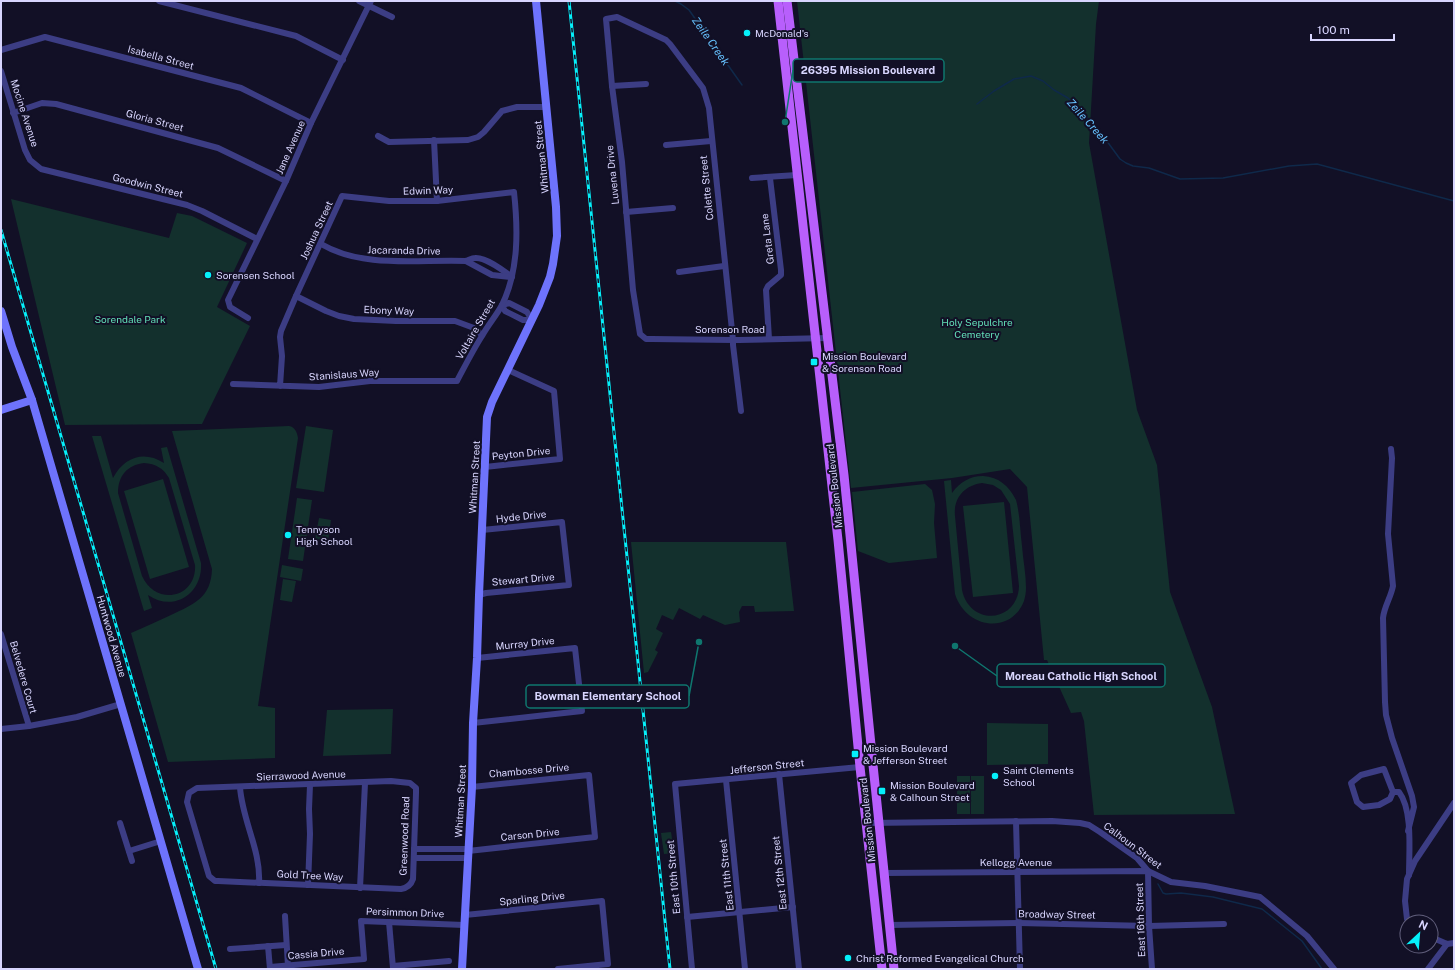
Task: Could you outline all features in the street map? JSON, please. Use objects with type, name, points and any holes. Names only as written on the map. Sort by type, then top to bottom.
[{"type":"main road","name":"Mission Boulevard","points":[[781,3],[792,42],[828,338],[851,538],[894,969]]},
{"type":"main road","name":"Mission Boulevard","points":[[781,3],[797,175],[835,509],[860,766],[882,969]]},
{"type":"main road","points":[[835,509],[840,513],[851,538]]},
{"type":"main road","points":[[856,719],[868,718]]},
{"type":"street","points":[[159,1],[296,36],[343,60]]},
{"type":"street","points":[[360,1],[370,3],[392,17]]},
{"type":"street","name":"Whitman Street","points":[[462,969],[472,787],[473,723],[478,658],[479,595],[488,414],[532,320],[550,277],[557,236],[556,207],[536,1]]},
{"type":"street","name":"Jane Avenue","points":[[248,318],[230,307],[228,300],[286,181],[311,123],[370,3]]},
{"type":"street","name":"Colette Street","points":[[606,19],[617,17],[661,37],[670,44],[703,88],[706,95],[709,108],[724,266],[741,411]]},
{"type":"street","name":"Luvena Drive","points":[[606,19],[638,329]]},
{"type":"street","name":"Isabella Street","points":[[1,50],[45,37],[241,88],[311,123]]},
{"type":"street","name":"Mocine Avenue","points":[[1,71],[25,150],[30,160]]},
{"type":"street","points":[[612,86],[646,84]]},
{"type":"street","name":"Gloria Street","points":[[13,113],[42,103],[56,104],[218,148],[286,181]]},
{"type":"street","points":[[378,136],[389,142],[468,140],[478,137],[484,132],[502,111],[517,107],[546,107]]},
{"type":"street","points":[[434,140],[437,201]]},
{"type":"street","points":[[666,145],[711,141]]},
{"type":"street","name":"Goodwin Street","points":[[30,160],[41,168],[187,205],[257,239]]},
{"type":"street","points":[[752,178],[797,175]]},
{"type":"street","name":"Greta Lane","points":[[769,339],[766,290],[771,283],[781,275],[770,178]]},
{"type":"street","name":"Edwin Way","points":[[342,196],[388,200],[437,201],[514,192]]},
{"type":"street","name":"Voltaire Street","points":[[457,381],[482,335],[491,325],[502,304],[512,277],[518,226],[514,192]]},
{"type":"street","name":"Joshua Street","points":[[280,386],[282,356],[280,331],[342,196]]},
{"type":"street","points":[[626,212],[673,208]]},
{"type":"street","name":"Jacaranda Drive","points":[[321,244],[348,256],[362,259],[466,261],[474,258],[481,259],[501,268],[512,277]]},
{"type":"street","name":"Jacaranda Drive","points":[[466,261],[492,275],[512,277]]},
{"type":"street","points":[[679,272],[724,266]]},
{"type":"street","name":"Ebony Way","points":[[296,296],[326,311],[347,318],[396,321],[455,321],[474,328],[482,335]]},
{"type":"street","points":[[502,304],[509,303],[527,312],[532,320]]},
{"type":"street","name":"Huntwood Avenue","points":[[1,310],[12,347],[32,400],[198,969]]},
{"type":"street","name":"Sorenson Road","points":[[638,329],[640,334],[646,339],[733,340],[828,338]]},
{"type":"street","name":"Peyton Drive","points":[[485,466],[560,459],[554,391],[508,370]]},
{"type":"street","name":"Stanislaus Way","points":[[233,384],[319,386],[370,381],[457,381]]},
{"type":"street","points":[[1,410],[32,400]]},
{"type":"street","points":[[1391,449],[1392,458],[1388,534],[1393,586],[1383,618],[1385,702],[1386,715],[1392,738],[1412,796],[1414,807],[1408,831]]},
{"type":"street","name":"Hyde Drive","points":[[482,530],[562,522],[569,585]]},
{"type":"street","name":"Stewart Drive","points":[[479,595],[486,593],[569,585]]},
{"type":"street","name":"Belvedere Court","points":[[1,634],[29,726]]},
{"type":"street","name":"Murray Drive","points":[[473,723],[582,711],[575,648],[478,658]]},
{"type":"street","points":[[1,729],[29,726],[77,717],[121,704]]},
{"type":"street","name":"Jefferson Street","points":[[675,784],[860,766]]},
{"type":"street","points":[[1384,769],[1393,792],[1390,799],[1379,805],[1363,807],[1357,802],[1351,783],[1361,775],[1384,769]]},
{"type":"street","name":"East 12th Street","points":[[779,774],[799,969]]},
{"type":"street","name":"Chambosse Drive","points":[[472,787],[589,775],[595,838]]},
{"type":"street","name":"East 11th Street","points":[[726,780],[746,969]]},
{"type":"street","name":"Sierrawood Avenue","points":[[211,879],[187,802],[189,793],[197,788],[406,781],[413,785]]},
{"type":"street","points":[[360,888],[364,783]]},
{"type":"street","name":"East 10th Street","points":[[675,784],[692,969]]},
{"type":"street","points":[[308,885],[310,785]]},
{"type":"street","name":"Greenwood Road","points":[[409,886],[413,879],[414,858],[416,793],[413,785]]},
{"type":"street","points":[[240,787],[242,805],[259,864],[260,883]]},
{"type":"street","points":[[1393,792],[1399,792],[1405,802],[1408,831],[1409,875]]},
{"type":"street","points":[[1406,914],[1405,901],[1407,879],[1414,861],[1454,803]]},
{"type":"street","points":[[1016,821],[1020,969]]},
{"type":"street","name":"Calhoun Street","points":[[866,823],[1016,821],[1073,823],[1089,826],[1137,858],[1148,871],[1171,882],[1205,886],[1260,897],[1307,936],[1334,969]]},
{"type":"street","points":[[120,823],[132,861]]},
{"type":"street","name":"Carson Drive","points":[[414,858],[595,838]]},
{"type":"street","points":[[128,851],[161,842]]},
{"type":"street","name":"Carson Drive","points":[[414,849],[468,853]]},
{"type":"street","name":"Kellogg Avenue","points":[[884,873],[1148,871]]},
{"type":"street","name":"East 16th Street","points":[[1148,871],[1149,926],[1152,969]]},
{"type":"street","name":"Gold Tree Way","points":[[211,879],[218,881],[360,888],[401,889],[409,886]]},
{"type":"street","name":"Sparling Drive","points":[[465,915],[602,901],[608,964],[558,969]]},
{"type":"street","points":[[687,917],[793,907]]},
{"type":"street","points":[[285,916],[288,966]]},
{"type":"street","name":"Persimmon Drive","points":[[364,959],[360,921],[464,925]]},
{"type":"street","points":[[389,922],[393,967],[413,967],[449,961]]},
{"type":"street","name":"Broadway Street","points":[[889,925],[1019,923],[1149,926],[1224,924]]},
{"type":"street","points":[[1439,941],[1446,944],[1454,943]]},
{"type":"street","points":[[1428,969],[1446,944]]},
{"type":"street","points":[[230,949],[286,945]]},
{"type":"street","points":[[268,946],[270,968]]},
{"type":"street","name":"Cassia Drive","points":[[270,968],[288,966],[324,966],[364,959]]},
{"type":"green space","name":"Holy Sepulchre Cemetery","points":[[797,1],[1099,1],[1096,24],[1089,143],[1137,410],[1157,465],[1170,592],[1212,707],[1235,814],[1094,815],[1084,721],[1081,712],[1071,713],[1047,660],[1044,660],[1027,487],[1010,469],[952,478],[851,488]]},
{"type":"green space","name":"Sorendale Park","points":[[11,199],[169,238],[177,213],[192,216],[247,243],[217,307],[250,326],[202,424],[65,425]]},
{"type":"green space","points":[[306,426],[333,430],[324,492],[296,488]]},
{"type":"green space","points":[[293,427],[298,438],[258,706],[275,708],[275,758],[168,762],[131,633],[161,620],[200,599],[208,587],[212,569],[172,431]]},
{"type":"green space","points":[[92,436],[101,436],[113,478],[123,465],[135,458],[142,456],[149,457],[164,463],[161,448],[167,447],[201,563],[200,574],[192,591],[177,601],[168,602],[158,600],[148,595],[152,608],[144,611]],"holes":[[[138,464],[148,464],[162,469],[169,478],[195,565],[194,576],[190,585],[183,591],[174,594],[165,595],[156,592],[148,586],[142,576],[118,493],[120,481],[128,469]]]},
{"type":"green space","points":[[983,476],[999,480],[1010,490],[1016,500],[1026,578],[1024,601],[1018,612],[1009,619],[999,623],[978,621],[969,615],[961,606],[955,594],[944,481],[951,480],[952,493],[966,480]],"holes":[[[982,483],[993,485],[1001,490],[1010,504],[1019,586],[1017,598],[1011,607],[1003,613],[993,616],[983,615],[974,610],[967,602],[962,590],[955,516],[958,498],[965,490],[976,484]]]},
{"type":"green space","points":[[163,479],[189,567],[150,579],[124,491]]},
{"type":"green space","points":[[925,484],[932,490],[935,504],[934,523],[937,558],[889,563],[858,551],[852,492]]},
{"type":"green space","points":[[297,498],[312,500],[303,561],[288,559]]},
{"type":"green space","points":[[1004,502],[1013,593],[973,597],[963,506]]},
{"type":"green space","points":[[319,518],[331,520],[328,541],[315,539]]},
{"type":"green space","points":[[631,542],[786,542],[794,611],[755,612],[754,606],[742,606],[739,612],[740,622],[725,625],[703,615],[700,619],[679,608],[673,620],[662,615],[656,629],[663,633],[655,650],[658,652],[648,672],[644,673]]},
{"type":"green space","points":[[282,565],[303,569],[301,581],[280,577]]},
{"type":"green space","points":[[283,579],[296,581],[292,602],[280,600]]},
{"type":"green space","points":[[393,709],[391,754],[323,756],[327,710]]},
{"type":"green space","points":[[987,723],[1048,724],[1048,764],[987,765]]},
{"type":"green space","points":[[957,776],[970,776],[970,814],[957,814]]},
{"type":"green space","points":[[971,776],[984,776],[984,814],[971,814]]},
{"type":"green space","points":[[671,832],[674,853],[664,854],[661,833]]},
{"type":"waterway","name":"Zeile Creek","points":[[675,1],[689,10],[742,85]]},
{"type":"waterway","points":[[977,104],[994,91],[1014,79],[1031,76],[1043,81],[1054,90],[1068,98],[1098,129],[1120,159],[1133,166],[1149,168],[1180,179],[1223,178],[1289,166],[1317,164],[1454,201]]},
{"type":"waterway","points":[[1158,884],[1163,893],[1166,894],[1181,893],[1213,897],[1262,909],[1302,941],[1322,969]]},
{"type":"railway","points":[[569,1],[670,969]]},
{"type":"railway","points":[[1,230],[216,969]]},
{"type":"place","name":"McDonald's","points":[[747,33]]},
{"type":"place","name":"26395 Mission Boulevard","points":[[785,122]]},
{"type":"place","name":"Sorensen School","points":[[208,275]]},
{"type":"place","name":"Mission Boulevard & Sorenson Road","points":[[814,362]]},
{"type":"place","name":"Tennyson High School","points":[[288,535]]},
{"type":"place","name":"Bowman Elementary School","points":[[699,642]]},
{"type":"place","name":"Moreau Catholic High School","points":[[955,646]]},
{"type":"place","name":"Mission Boulevard & Jefferson Street","points":[[855,754]]},
{"type":"place","name":"Saint Clements School","points":[[995,776]]},
{"type":"place","name":"Mission Boulevard & Calhoun Street","points":[[882,791]]},
{"type":"place","name":"Christ Reformed Evangelical Church","points":[[848,958]]}]
